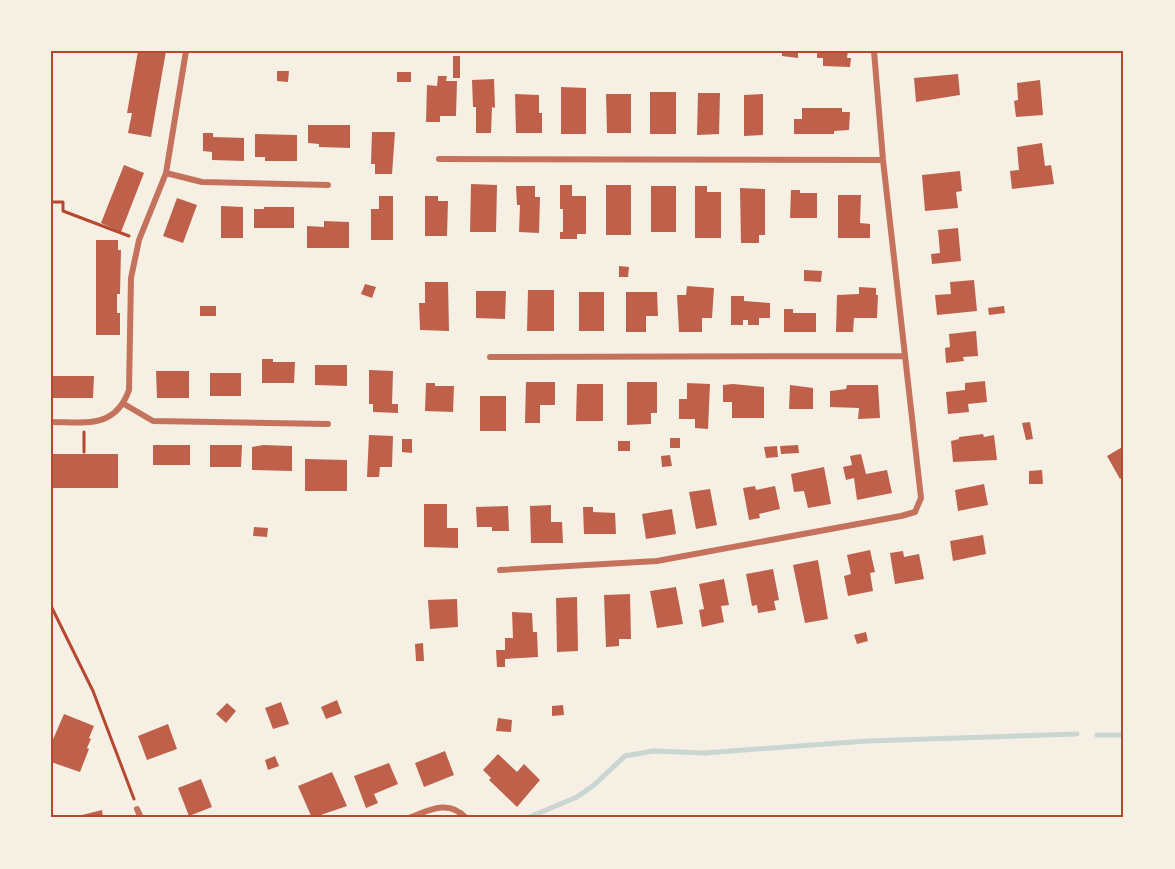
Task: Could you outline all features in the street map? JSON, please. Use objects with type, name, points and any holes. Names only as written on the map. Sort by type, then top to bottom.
[{"type":"street","points":[[51,422],[98,421],[116,413],[124,404],[129,390],[131,278],[139,240],[166,173],[186,51]]},
{"type":"street","points":[[500,570],[657,561],[915,512],[921,498],[883,160],[874,51]]},
{"type":"street","points":[[439,159],[883,160]]},
{"type":"street","points":[[166,173],[202,182],[328,185]]},
{"type":"street","points":[[490,357],[904,356]]},
{"type":"street","points":[[124,404],[153,421],[328,424]]},
{"type":"street","points":[[409,818],[437,807],[448,806],[456,809],[466,818]]},
{"type":"street","points":[[137,809],[141,818]]},
{"type":"path","points":[[51,202],[63,202],[63,211],[139,240]]},
{"type":"path","points":[[84,452],[85,422]]},
{"type":"path","points":[[51,606],[93,691],[137,809]]},
{"type":"building","points":[[138,51],[166,51],[151,137],[128,133],[132,113],[127,113]]},
{"type":"building","points":[[782,51],[798,51],[798,58],[782,56]]},
{"type":"building","points":[[817,51],[848,51],[847,58],[851,58],[850,67],[823,66],[823,58],[817,58]]},
{"type":"building","points":[[453,56],[460,56],[460,78],[453,78]]},
{"type":"building","points":[[277,71],[289,71],[288,82],[277,81]]},
{"type":"building","points":[[397,72],[411,72],[411,82],[397,82]]},
{"type":"building","points":[[958,74],[960,95],[916,102],[914,78]]},
{"type":"building","points":[[438,76],[447,76],[446,81],[457,81],[456,116],[440,116],[440,122],[426,122],[427,85],[437,86]]},
{"type":"building","points":[[494,79],[495,108],[492,107],[491,133],[476,133],[476,107],[473,107],[472,80]]},
{"type":"building","points":[[1040,80],[1043,115],[1016,117],[1014,101],[1018,100],[1017,83]]},
{"type":"building","points":[[561,87],[586,88],[586,134],[561,134]]},
{"type":"building","points":[[650,92],[676,92],[676,134],[650,134]]},
{"type":"building","points":[[698,93],[720,93],[719,134],[697,135]]},
{"type":"building","points":[[515,94],[539,95],[542,133],[516,133]]},
{"type":"building","points":[[606,94],[631,94],[631,133],[607,133]]},
{"type":"building","points":[[763,94],[763,135],[744,136],[744,95]]},
{"type":"building","points":[[802,108],[842,108],[842,112],[850,112],[849,130],[834,131],[834,134],[794,134],[794,119],[802,119]]},
{"type":"building","points":[[308,125],[350,125],[350,148],[319,147],[319,144],[308,143]]},
{"type":"building","points":[[372,132],[395,132],[392,174],[375,174],[375,164],[371,164]]},
{"type":"building","points":[[203,133],[213,133],[213,137],[244,138],[244,161],[212,160],[212,152],[203,151]]},
{"type":"building","points":[[255,134],[297,135],[297,161],[265,161],[265,157],[255,157]]},
{"type":"building","points":[[1042,143],[1045,166],[1051,165],[1054,184],[1012,189],[1010,171],[1019,170],[1017,147]]},
{"type":"building","points":[[124,165],[144,173],[121,232],[101,223]]},
{"type":"building","points":[[960,171],[962,191],[956,192],[958,208],[925,211],[922,175]]},
{"type":"building","points":[[471,184],[497,185],[496,232],[470,232]]},
{"type":"building","points":[[560,185],[572,185],[572,196],[586,196],[586,234],[577,234],[577,239],[560,239],[560,232],[563,232],[563,209],[560,209]]},
{"type":"building","points":[[606,185],[631,185],[631,235],[606,235]]},
{"type":"building","points":[[516,186],[535,186],[535,197],[540,197],[539,233],[519,232],[520,205],[517,205]]},
{"type":"building","points":[[651,186],[676,186],[676,232],[651,232]]},
{"type":"building","points":[[695,186],[707,186],[707,192],[721,192],[721,238],[695,238]]},
{"type":"building","points":[[740,188],[765,189],[765,235],[759,235],[759,243],[741,243]]},
{"type":"building","points":[[791,190],[800,190],[800,193],[817,193],[817,218],[790,218]]},
{"type":"building","points":[[838,195],[861,195],[860,223],[870,224],[870,238],[838,238]]},
{"type":"building","points":[[379,196],[393,196],[393,240],[371,240],[371,209],[379,209]]},
{"type":"building","points":[[425,196],[438,196],[438,201],[448,201],[447,236],[425,236]]},
{"type":"building","points":[[177,198],[197,205],[183,243],[163,236]]},
{"type":"building","points":[[221,206],[243,207],[243,238],[221,238]]},
{"type":"building","points":[[264,207],[294,207],[294,228],[254,228],[254,209],[264,209]]},
{"type":"building","points":[[324,221],[349,222],[349,248],[307,248],[307,226],[324,227]]},
{"type":"building","points":[[958,228],[961,261],[932,264],[931,254],[940,253],[938,230]]},
{"type":"building","points":[[96,240],[118,240],[118,250],[121,250],[120,294],[117,294],[120,335],[96,335]]},
{"type":"building","points":[[619,266],[629,267],[628,277],[619,277]]},
{"type":"building","points":[[804,270],[822,271],[821,282],[804,281]]},
{"type":"building","points":[[974,280],[977,311],[937,315],[935,295],[951,294],[950,282]]},
{"type":"building","points":[[425,282],[448,282],[449,331],[420,330],[419,303],[425,303]]},
{"type":"building","points":[[365,284],[376,287],[372,298],[361,294]]},
{"type":"building","points":[[687,286],[714,288],[712,318],[702,318],[702,332],[679,332],[677,295],[686,295]]},
{"type":"building","points":[[859,287],[876,288],[877,318],[854,318],[853,332],[836,332],[837,295],[859,294]]},
{"type":"building","points":[[528,290],[554,290],[554,331],[527,331]]},
{"type":"building","points":[[476,291],[506,291],[505,319],[476,318]]},
{"type":"building","points":[[579,292],[604,292],[604,331],[579,331]]},
{"type":"building","points":[[626,292],[657,292],[658,316],[646,316],[646,332],[626,332]]},
{"type":"building","points":[[731,296],[744,296],[744,301],[770,303],[770,318],[759,318],[759,325],[748,325],[748,320],[743,320],[743,325],[731,325]]},
{"type":"building","points":[[200,306],[216,306],[216,316],[200,316]]},
{"type":"building","points":[[1004,306],[1005,313],[989,315],[988,308]]},
{"type":"building","points":[[784,309],[793,309],[793,313],[816,313],[816,332],[784,332]]},
{"type":"building","points":[[976,331],[978,356],[963,357],[964,361],[946,363],[945,348],[950,347],[949,334]]},
{"type":"building","points":[[262,359],[273,359],[273,362],[295,362],[294,383],[262,383]]},
{"type":"building","points":[[315,365],[347,365],[347,386],[315,385]]},
{"type":"building","points":[[369,370],[393,371],[392,404],[398,404],[398,413],[373,412],[373,404],[369,404]]},
{"type":"building","points":[[156,371],[189,371],[189,398],[157,398]]},
{"type":"building","points":[[210,373],[241,373],[241,396],[210,396]]},
{"type":"building","points":[[51,376],[94,376],[93,398],[51,398]]},
{"type":"building","points":[[985,381],[987,402],[968,404],[969,412],[948,414],[946,392],[965,390],[965,383]]},
{"type":"building","points":[[526,382],[555,382],[555,405],[540,405],[540,423],[525,423]]},
{"type":"building","points":[[627,382],[657,382],[657,413],[651,413],[651,424],[627,425]]},
{"type":"building","points":[[426,383],[435,383],[435,386],[454,386],[453,412],[425,411]]},
{"type":"building","points":[[687,383],[710,384],[708,429],[695,428],[695,419],[679,419],[679,399],[687,399]]},
{"type":"building","points":[[577,384],[603,384],[603,421],[576,421]]},
{"type":"building","points":[[723,385],[764,387],[764,418],[732,418],[732,402],[723,402]]},
{"type":"building","points":[[790,385],[813,388],[813,409],[789,409]]},
{"type":"building","points":[[847,385],[878,385],[880,418],[858,419],[859,408],[830,407],[830,391],[846,389]]},
{"type":"building","points":[[480,396],[506,396],[506,431],[480,431]]},
{"type":"building","points":[[1030,422],[1033,439],[1026,440],[1022,423]]},
{"type":"building","points":[[983,434],[984,437],[994,435],[997,460],[953,462],[951,441],[959,437]]},
{"type":"building","points":[[369,435],[393,436],[392,467],[380,467],[379,477],[367,477]]},
{"type":"building","points":[[670,438],[680,438],[680,448],[670,448]]},
{"type":"building","points":[[402,439],[412,439],[412,453],[402,452]]},
{"type":"building","points":[[618,441],[630,441],[630,451],[618,451]]},
{"type":"building","points":[[153,445],[190,445],[190,465],[153,465]]},
{"type":"building","points":[[210,445],[242,445],[241,467],[210,467]]},
{"type":"building","points":[[798,445],[799,453],[781,454],[780,446]]},
{"type":"building","points":[[292,446],[292,471],[252,470],[252,447]]},
{"type":"building","points":[[777,446],[778,457],[766,458],[764,447]]},
{"type":"building","points":[[1124,446],[1124,477],[1120,479],[1107,456]]},
{"type":"building","points":[[51,454],[118,454],[118,488],[51,488]]},
{"type":"building","points":[[861,454],[866,474],[887,470],[892,493],[857,500],[854,478],[846,480],[843,467],[852,465],[850,456]]},
{"type":"building","points":[[670,455],[672,466],[662,467],[661,456]]},
{"type":"building","points":[[305,459],[347,460],[347,491],[305,491]]},
{"type":"building","points":[[824,467],[831,504],[808,508],[804,491],[794,492],[791,474]]},
{"type":"building","points":[[1042,470],[1043,484],[1029,484],[1029,471]]},
{"type":"building","points":[[984,484],[988,505],[958,511],[955,490]]},
{"type":"building","points":[[755,486],[756,490],[775,486],[780,509],[759,514],[760,518],[749,520],[743,488]]},
{"type":"building","points":[[710,489],[717,525],[696,529],[689,492]]},
{"type":"building","points":[[424,504],[447,504],[447,528],[458,528],[458,548],[424,547]]},
{"type":"building","points":[[551,505],[551,522],[562,522],[563,543],[531,543],[530,506]]},
{"type":"building","points":[[508,506],[509,531],[492,531],[492,527],[477,527],[476,507]]},
{"type":"building","points":[[583,507],[593,507],[593,512],[615,513],[616,534],[584,534]]},
{"type":"building","points":[[672,509],[676,534],[646,539],[642,514]]},
{"type":"building","points":[[254,527],[268,528],[267,537],[253,536]]},
{"type":"building","points":[[983,535],[986,554],[953,561],[950,541]]},
{"type":"building","points":[[870,550],[875,572],[870,573],[873,591],[848,596],[844,576],[851,574],[847,555]]},
{"type":"building","points":[[903,551],[904,557],[919,554],[924,579],[895,584],[890,553]]},
{"type":"building","points":[[818,560],[828,619],[805,623],[793,565]]},
{"type":"building","points":[[773,569],[779,600],[774,601],[776,610],[758,613],[757,605],[752,606],[746,574]]},
{"type":"building","points":[[724,579],[729,605],[721,606],[724,622],[702,627],[699,610],[704,609],[699,584]]},
{"type":"building","points":[[676,587],[683,624],[657,628],[650,591]]},
{"type":"building","points":[[630,594],[631,639],[619,639],[619,646],[606,647],[604,595]]},
{"type":"building","points":[[577,597],[578,651],[557,652],[556,598]]},
{"type":"building","points":[[457,599],[458,627],[430,629],[428,600]]},
{"type":"building","points":[[512,612],[532,613],[533,632],[537,632],[538,657],[505,659],[505,667],[497,667],[496,650],[505,650],[505,638],[513,638]]},
{"type":"building","points":[[866,632],[868,641],[857,644],[854,635]]},
{"type":"building","points":[[423,643],[424,661],[416,661],[415,644]]},
{"type":"building","points":[[337,700],[342,713],[326,719],[321,707]]},
{"type":"building","points":[[281,702],[289,724],[273,729],[265,708]]},
{"type":"building","points":[[227,703],[236,711],[226,723],[216,714]]},
{"type":"building","points":[[563,705],[564,715],[552,716],[552,706]]},
{"type":"building","points":[[64,714],[94,726],[89,738],[91,739],[87,748],[89,749],[80,772],[51,762],[51,744]]},
{"type":"building","points":[[498,718],[512,720],[511,732],[496,731]]},
{"type":"building","points":[[168,724],[177,749],[147,760],[138,736]]},
{"type":"building","points":[[445,751],[454,775],[424,787],[415,763]]},
{"type":"building","points":[[498,754],[517,772],[524,764],[540,780],[517,807],[489,780],[491,778],[483,770]]},
{"type":"building","points":[[275,756],[279,766],[268,770],[265,760]]},
{"type":"building","points":[[389,763],[398,784],[374,794],[378,803],[366,808],[354,776]]},
{"type":"building","points":[[332,772],[347,806],[312,818],[298,786]]},
{"type":"building","points":[[201,779],[212,807],[189,816],[178,788]]},
{"type":"building","points":[[102,810],[103,818],[74,818],[74,817]]},
{"type":"waterway","points":[[527,818],[577,797],[594,785],[625,756],[653,751],[704,753],[867,741],[1077,734]]},
{"type":"waterway","points":[[1097,735],[1124,735]]}]
